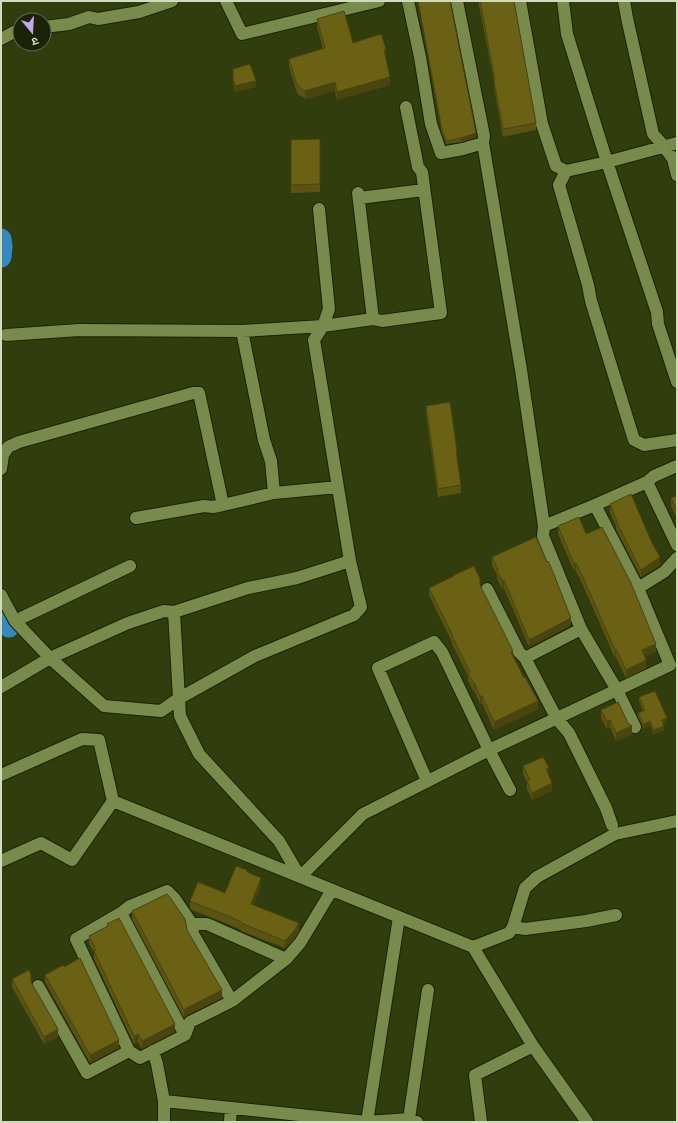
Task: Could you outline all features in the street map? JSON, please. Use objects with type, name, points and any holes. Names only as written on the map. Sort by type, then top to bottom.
[{"type":"street","points":[[52,26],[70,24],[89,17],[98,19],[139,12],[172,1]]},
{"type":"street","points":[[226,1],[242,34],[378,1]]},
{"type":"street","points":[[408,1],[420,58],[431,124],[441,153],[464,150],[483,143]]},
{"type":"street","points":[[458,1],[484,136],[483,143],[521,370],[544,526],[543,536],[581,629],[617,690],[635,727]]},
{"type":"street","points":[[520,1],[542,124],[556,166],[566,172],[677,143]]},
{"type":"street","points":[[563,1],[567,34],[607,162],[657,312],[658,324],[677,382]]},
{"type":"street","points":[[624,1],[653,134],[673,159],[677,175]]},
{"type":"street","points":[[1,39],[12,33]]},
{"type":"street","points":[[6,335],[79,330],[242,331],[323,326],[373,319],[382,320],[441,313],[422,172],[418,167],[406,107]]},
{"type":"street","points":[[566,172],[559,185],[588,285],[591,301],[634,440],[644,445],[677,440]]},
{"type":"street","points":[[373,319],[358,196],[424,190]]},
{"type":"street","points":[[1,595],[15,621],[50,658],[104,706],[161,711],[178,699],[255,656],[354,615],[361,607],[350,561],[314,340],[323,326],[329,309],[320,209]]},
{"type":"street","points":[[242,331],[264,440],[271,460],[274,493]]},
{"type":"street","points":[[1,469],[3,455],[8,446],[193,393],[200,394],[223,505]]},
{"type":"street","points":[[544,526],[647,482],[654,476],[677,466]]},
{"type":"street","points":[[647,482],[677,545]]},
{"type":"street","points":[[136,518],[204,506],[213,507],[274,493],[338,486]]},
{"type":"street","points":[[300,877],[363,814],[489,750],[670,665],[638,588],[595,505]]},
{"type":"street","points":[[638,588],[664,572],[677,558]]},
{"type":"street","points":[[1,687],[50,658],[128,623],[164,611],[174,612],[248,588],[297,578],[350,561]]},
{"type":"street","points":[[15,621],[130,566]]},
{"type":"street","points":[[487,589],[519,652],[525,658],[557,719],[569,733],[606,808],[612,825]]},
{"type":"street","points":[[174,612],[180,716],[199,754],[278,841],[300,877]]},
{"type":"street","points":[[525,658],[581,629]]},
{"type":"street","points":[[427,781],[378,668],[434,642],[442,652],[510,790]]},
{"type":"street","points":[[1,775],[82,739],[99,740],[113,801],[72,860],[41,843],[1,861]]},
{"type":"street","points":[[113,801],[473,947],[533,1046],[587,1122]]},
{"type":"street","points":[[473,947],[509,933],[513,927],[525,888],[537,877],[616,834],[677,821]]},
{"type":"street","points":[[232,1001],[193,934],[192,924],[176,899],[166,891],[130,906],[76,939],[129,1051],[140,1058],[186,1035],[190,1022],[232,1001],[286,959],[300,942],[332,890]]},
{"type":"street","points":[[121,912],[186,1035]]},
{"type":"street","points":[[513,927],[525,928],[586,921],[616,915]]},
{"type":"street","points":[[367,1122],[399,917]]},
{"type":"street","points":[[192,924],[208,924],[286,959]]},
{"type":"street","points":[[38,986],[87,1073],[129,1051]]},
{"type":"street","points":[[164,1101],[231,1108],[302,1119],[367,1122],[413,1121],[428,990]]},
{"type":"street","points":[[482,1122],[475,1075],[533,1046]]},
{"type":"street","points":[[153,1051],[164,1101],[164,1122]]},
{"type":"street","points":[[230,1122],[231,1108]]},
{"type":"building","points":[[418,1],[450,1],[476,133],[446,141],[442,130]]},
{"type":"building","points":[[480,1],[514,1],[536,123],[503,129]]},
{"type":"building","points":[[344,11],[353,43],[381,34],[386,49],[384,50],[390,77],[337,92],[335,82],[305,91],[297,85],[289,59],[325,48],[317,19]]},
{"type":"building","points":[[250,64],[256,81],[235,86],[233,69]]},
{"type":"building","points":[[320,139],[320,184],[291,185],[291,140]]},
{"type":"building","points":[[450,402],[461,485],[438,489],[426,406]]},
{"type":"building","points":[[631,494],[652,543],[660,557],[641,570],[616,521],[610,504]]},
{"type":"building","points":[[677,496],[677,511],[671,498]]},
{"type":"building","points":[[579,517],[586,534],[602,527],[631,583],[656,644],[642,650],[646,660],[626,670],[616,649],[615,650],[582,575],[576,563],[574,564],[558,526]]},
{"type":"building","points":[[536,537],[547,562],[548,561],[551,567],[571,618],[529,640],[504,580],[502,581],[492,557]]},
{"type":"building","points":[[474,566],[480,579],[480,585],[513,651],[511,652],[538,701],[494,722],[482,696],[480,696],[468,673],[470,672],[429,588]]},
{"type":"building","points":[[655,691],[667,718],[662,720],[664,726],[654,730],[650,721],[642,725],[642,720],[638,713],[645,710],[639,697]]},
{"type":"building","points":[[618,702],[628,723],[632,726],[616,733],[610,720],[607,721],[601,710]]},
{"type":"building","points":[[543,757],[549,768],[546,769],[552,783],[532,793],[527,781],[530,780],[523,766]]},
{"type":"building","points":[[236,866],[261,878],[251,904],[299,923],[285,941],[190,901],[198,882],[225,893]]},
{"type":"building","points":[[167,894],[185,919],[187,930],[222,990],[184,1010],[132,911]]},
{"type":"building","points":[[119,918],[175,1024],[142,1041],[138,1034],[134,1036],[94,951],[96,950],[94,948],[95,947],[89,936],[108,926],[107,924]]},
{"type":"building","points":[[80,958],[119,1040],[90,1055],[45,975]]},
{"type":"building","points":[[29,970],[31,982],[58,1029],[44,1037],[12,979]]},
{"type":"waterway","points":[[1,239],[1,257]]},
{"type":"waterway","points":[[1,620],[9,627]]}]
